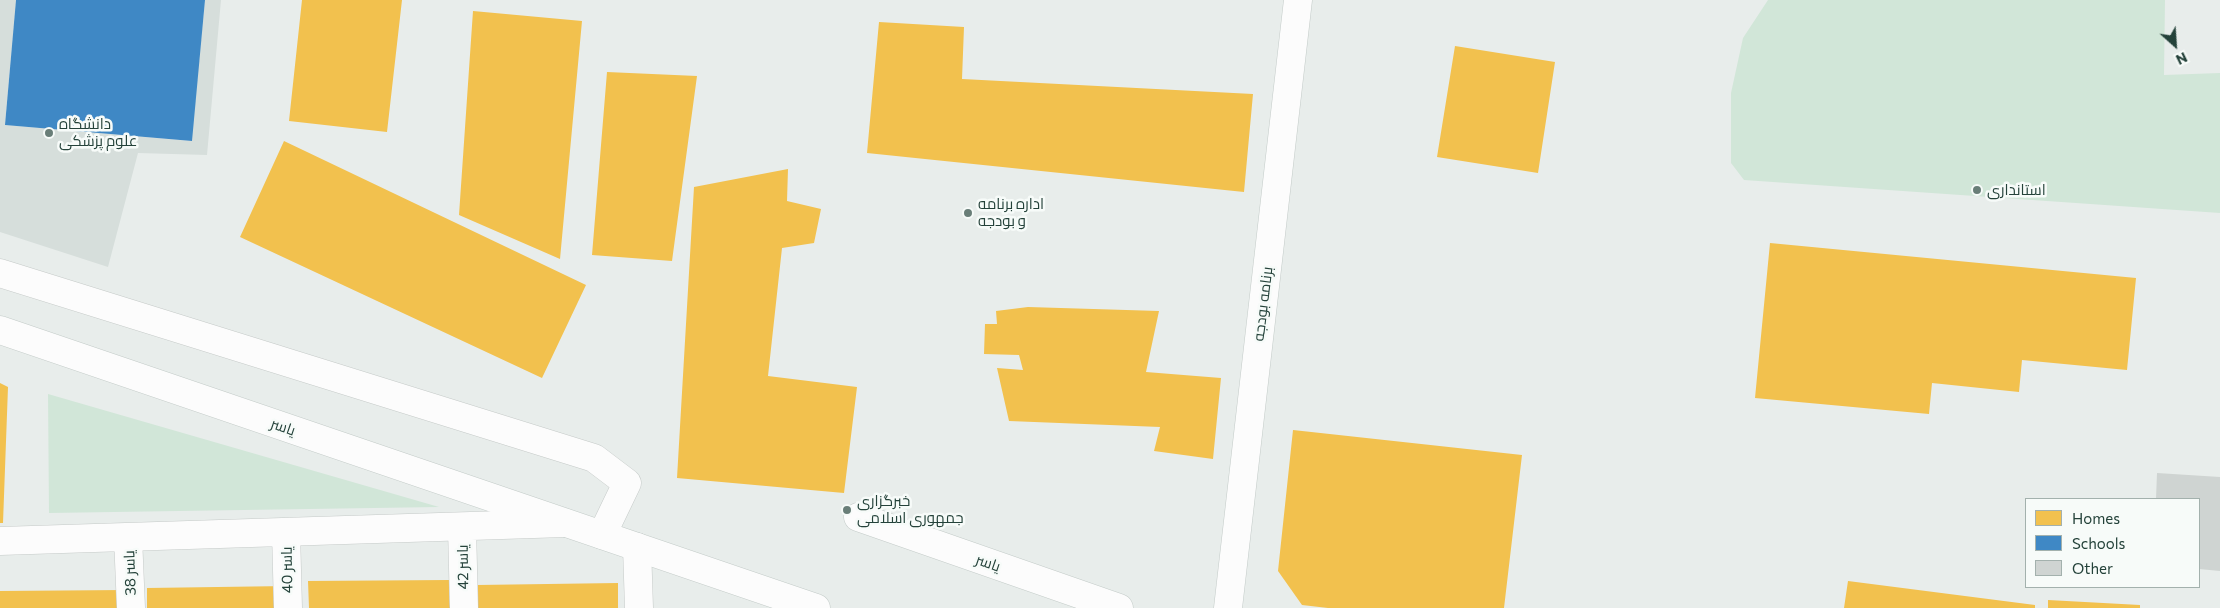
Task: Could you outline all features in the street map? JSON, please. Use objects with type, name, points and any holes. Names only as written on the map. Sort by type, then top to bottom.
[{"type":"main road","name":"برنامه بودجه","points":[[1228,608],[1298,0]]},
{"type":"main road","points":[[0,273],[594,458],[627,483],[602,536]]},
{"type":"main road","name":"یاسر","points":[[0,330],[816,608]]},
{"type":"main road","name":"یاسر","points":[[858,517],[1119,608]]},
{"type":"main road","name":"یاسر","points":[[0,541],[567,523]]},
{"type":"main road","name":"یاسر 42","points":[[462,527],[464,608]]},
{"type":"main road","name":"یاسر 40","points":[[286,532],[288,608]]},
{"type":"main road","name":"یاسر 38","points":[[128,538],[131,608]]},
{"type":"main road","points":[[637,547],[639,608]]},
{"type":"shaded area","name":"دانشگاه علوم پزشکی","points":[[0,0],[16,0],[5,125],[191,141],[205,0],[221,0],[207,155],[138,153],[108,267],[0,232]]},
{"type":"green space","points":[[1768,0],[2165,0],[2164,75],[2220,73],[2220,213],[1744,180],[1731,163],[1731,93],[1743,38]]},
{"type":"green space","points":[[48,394],[439,507],[49,513]]},
{"type":"building: Homes","points":[[302,0],[402,0],[387,132],[289,121]]},
{"type":"building: Homes","points":[[473,11],[582,21],[560,259],[459,215]]},
{"type":"building: Homes","points":[[879,22],[964,27],[962,79],[1253,94],[1244,192],[867,153]]},
{"type":"building: Homes","points":[[1455,46],[1555,62],[1538,173],[1437,157]]},
{"type":"building: Homes","points":[[607,72],[697,76],[672,261],[592,255]]},
{"type":"building: Homes","points":[[284,141],[586,285],[542,378],[240,237]]},
{"type":"building: Homes","points":[[788,169],[787,201],[821,209],[814,243],[782,248],[768,376],[857,387],[844,493],[677,478],[694,187]]},
{"type":"building: Homes","points":[[1770,243],[2136,278],[2127,370],[2022,360],[2019,392],[1932,383],[1929,414],[1755,398]]},
{"type":"building: Homes","points":[[1028,307],[1159,311],[1146,372],[1221,378],[1213,459],[1154,451],[1160,427],[1009,421],[997,368],[1023,370],[1019,355],[984,354],[985,324],[997,324],[996,311]]},
{"type":"building: Homes","points":[[0,383],[8,387],[3,523],[0,523]]},
{"type":"building: Homes","points":[[1293,430],[1522,455],[1504,608],[1328,608],[1302,605],[1278,571]]},
{"type":"building: Homes","points":[[449,580],[450,608],[309,608],[308,581]]},
{"type":"building: Homes","points":[[1848,581],[2035,605],[2035,608],[1844,608]]},
{"type":"building: Homes","points":[[618,583],[618,608],[477,608],[477,585]]},
{"type":"building: Homes","points":[[288,586],[288,608],[147,608],[147,588]]},
{"type":"building: Homes","points":[[125,590],[125,608],[0,608],[0,591]]},
{"type":"building: Homes","points":[[2048,600],[2140,605],[2140,608],[2048,608]]},
{"type":"building: Schools","points":[[16,0],[205,0],[192,141],[5,125]]},
{"type":"building: Other","points":[[2157,473],[2220,477],[2220,571],[2200,569],[2200,498],[2156,498]]},
{"type":"place","name":"دانشگاه علوم پزشکی","points":[[49,133]]},
{"type":"place","name":"استانداری","points":[[1977,190]]},
{"type":"place","name":"اداره برنامه و بودجه","points":[[968,213]]},
{"type":"place","name":"خبرگزاری جمهوری اسلامی","points":[[847,510]]}]
